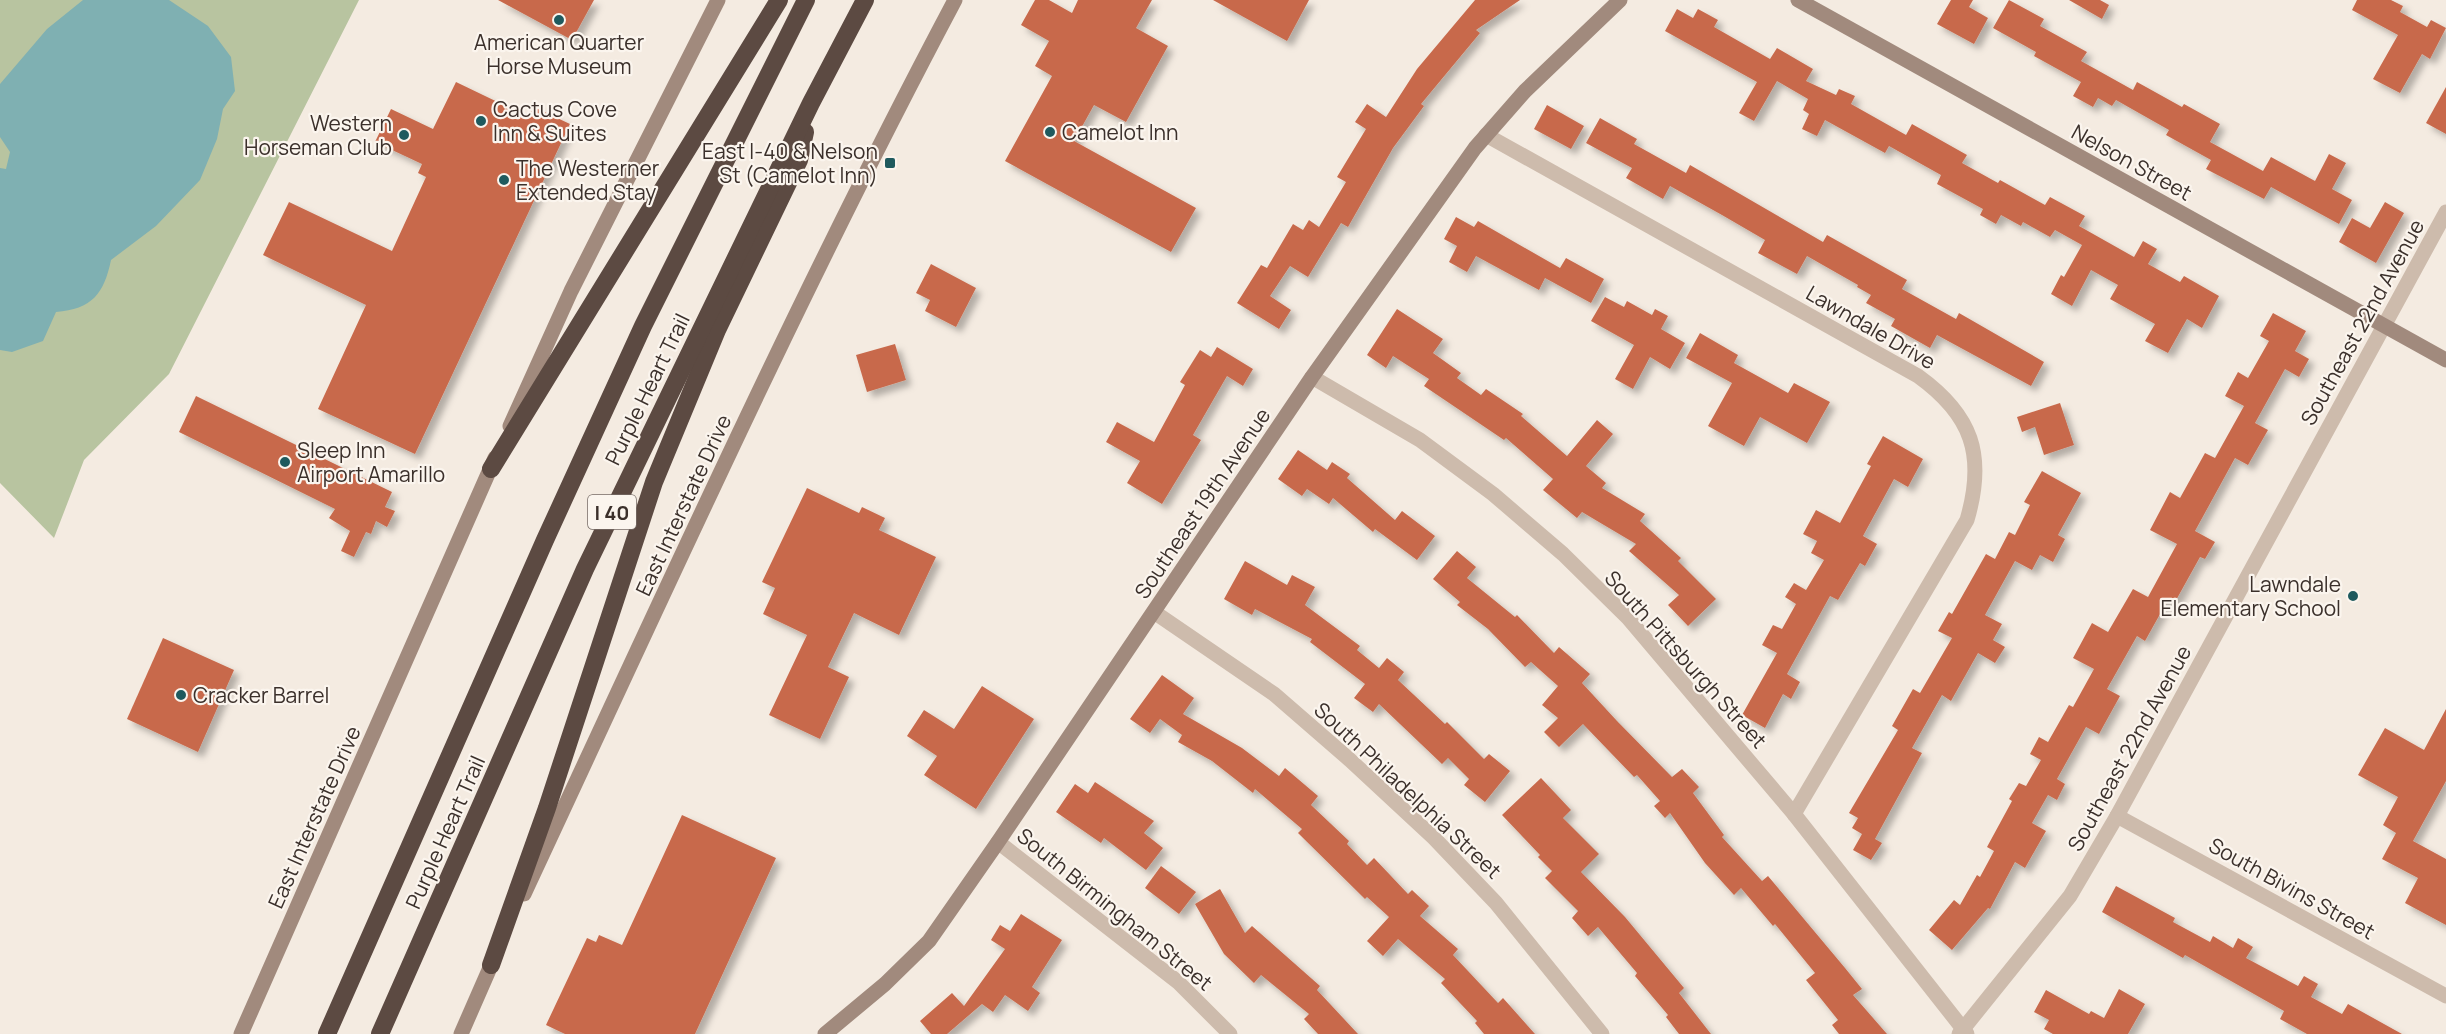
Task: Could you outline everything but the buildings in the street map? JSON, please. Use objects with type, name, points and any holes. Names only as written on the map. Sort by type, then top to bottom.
[{"type":"highway","points":[[491,469],[779,0]]},
{"type":"highway","name":"Purple Heart Trail","points":[[327,1034],[545,540],[643,326],[806,0]]},
{"type":"highway","name":"Purple Heart Trail","points":[[380,1034],[585,569],[811,103],[865,0]]},
{"type":"highway","points":[[491,965],[547,807],[654,482],[717,330],[799,160],[811,103]]},
{"type":"main road","name":"East Interstate Drive","points":[[241,1034],[571,291],[718,0]]},
{"type":"main road","name":"East Interstate Drive","points":[[461,1034],[698,521],[810,286],[899,106],[955,0]]},
{"type":"main road","name":"Southeast 19th Avenue","points":[[825,1034],[885,984],[928,941],[999,842],[1312,377],[1430,209],[1486,135],[1525,91],[1620,0]]},
{"type":"main road","name":"Nelson Street","points":[[1798,0],[2446,360]]},
{"type":"street","name":"Lawndale Drive","points":[[1486,135],[1918,376],[1940,392],[1958,413],[1970,438],[1976,466],[1975,484],[1967,520],[1794,814]]},
{"type":"street","name":"Southeast 22nd Avenue","points":[[1963,1033],[2070,896],[2117,816],[2446,212]]},
{"type":"street","name":"South Pittsburgh Street","points":[[1312,377],[1420,440],[1494,494],[1563,554],[1635,626],[1794,814],[1963,1033]]},
{"type":"street","name":"South Philadelphia Street","points":[[1154,612],[1274,694],[1434,838],[1496,903],[1602,1034]]},
{"type":"street","name":"South Bivins Street","points":[[2117,816],[2446,996]]},
{"type":"street","name":"South Birmingham Street","points":[[999,842],[1178,982],[1230,1034]]},
{"type":"green space","points":[[0,0],[359,0],[169,374],[84,460],[54,538],[0,483]]},
{"type":"water","points":[[83,0],[169,0],[208,26],[231,57],[235,91],[223,109],[217,139],[200,180],[156,226],[111,260],[105,282],[94,298],[79,307],[56,312],[43,341],[12,352],[0,350],[0,168],[6,169],[10,152],[0,137],[0,84],[47,29]]},
{"type":"place","name":"American Quarter Horse Museum","points":[[559,20]]},
{"type":"place","name":"Cactus Cove Inn & Suites","points":[[481,121]]},
{"type":"place","name":"Camelot Inn","points":[[1050,132]]},
{"type":"place","name":"Western Horseman Club","points":[[404,135]]},
{"type":"place","name":"East I-40 & Nelson St (Camelot Inn)","points":[[890,163]]},
{"type":"place","name":"The Westerner Extended Stay","points":[[504,180]]},
{"type":"place","name":"Sleep Inn Airport Amarillo","points":[[285,462]]},
{"type":"place","name":"Lawndale Elementary School","points":[[2353,596]]},
{"type":"place","name":"Cracker Barrel","points":[[181,695]]}]
